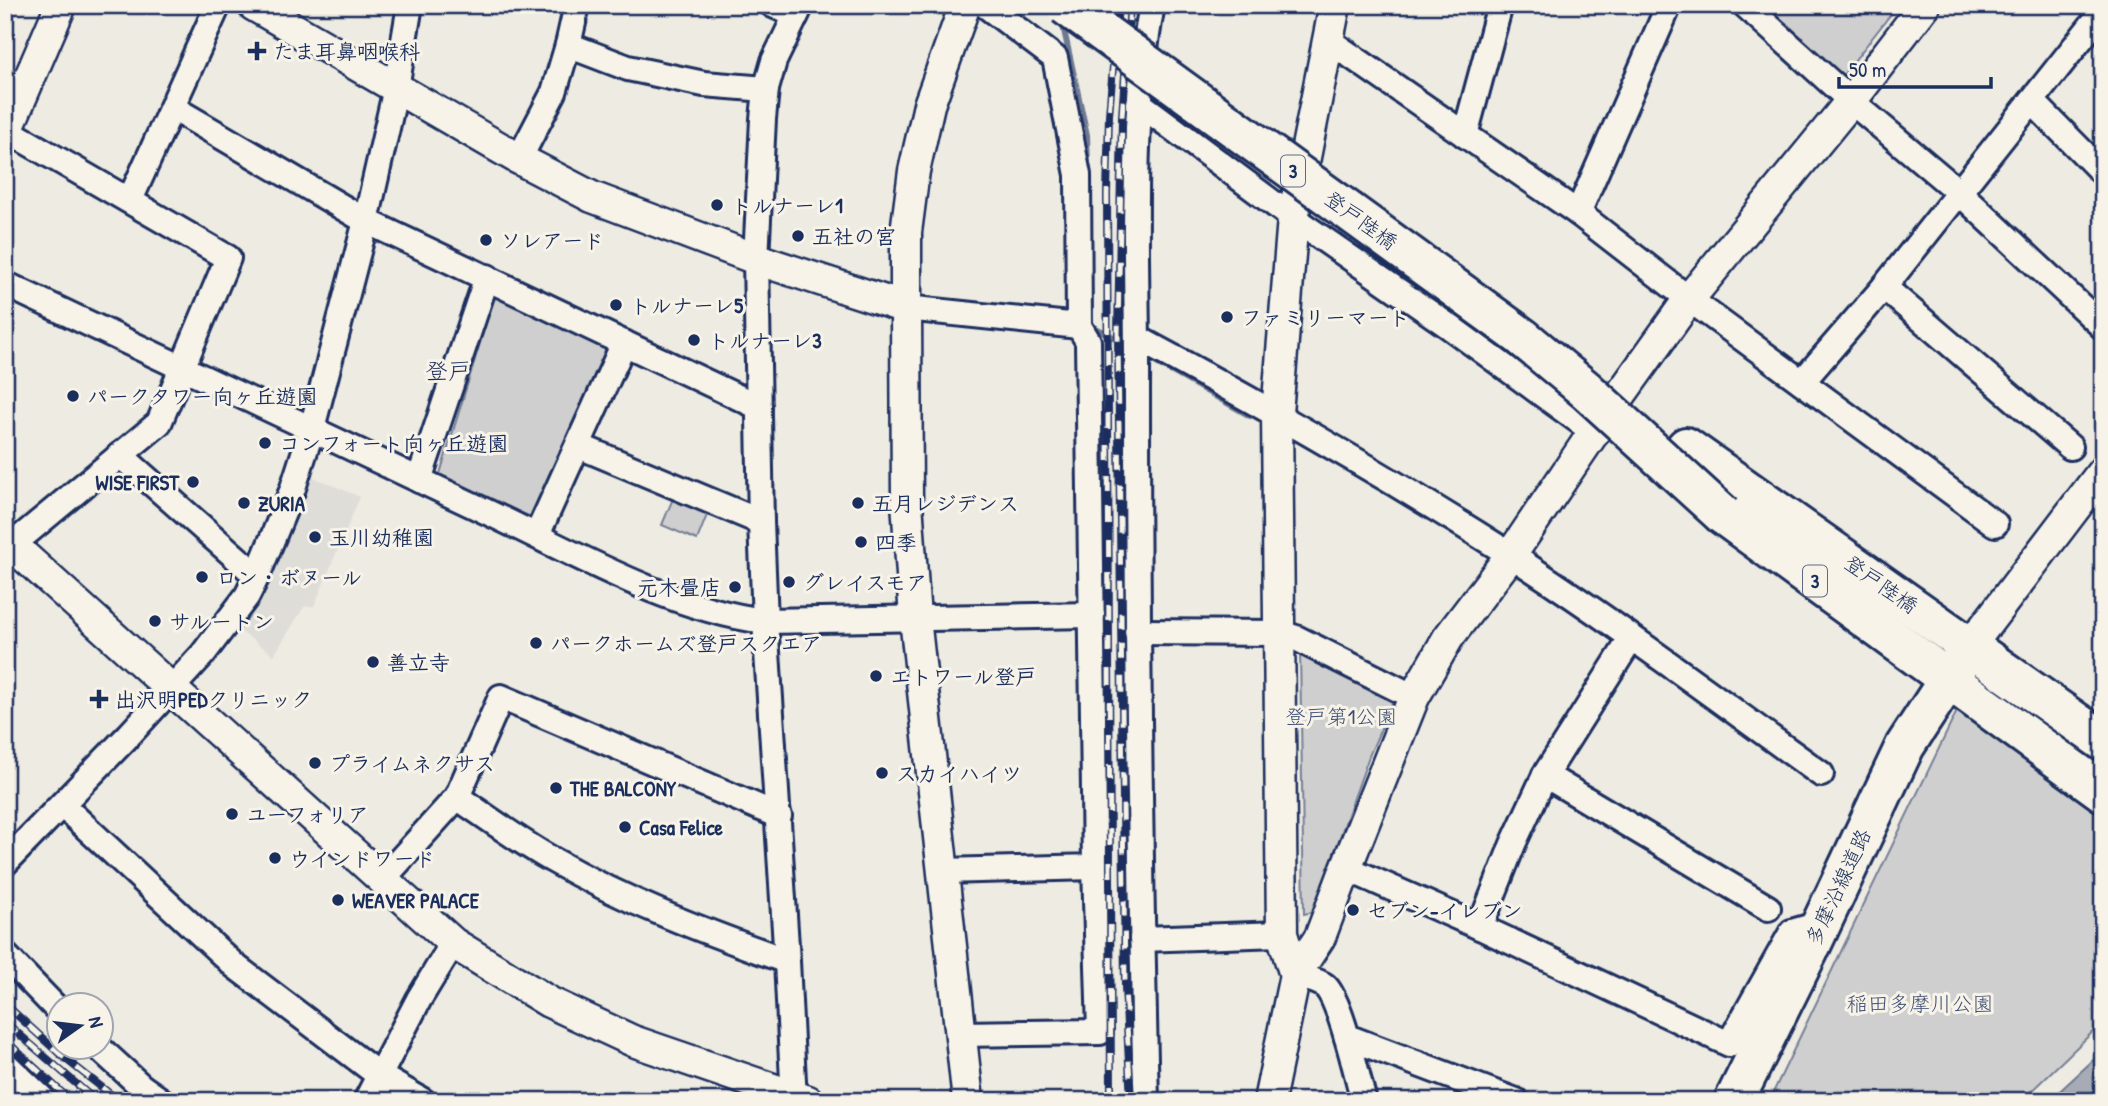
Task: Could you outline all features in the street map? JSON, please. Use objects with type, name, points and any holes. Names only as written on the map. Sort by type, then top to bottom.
[{"type":"main road","name":"登戸陸橋","points":[[1065,5],[1522,337],[1586,390],[1723,515],[1960,687]]},
{"type":"main road","name":"登戸陸橋","points":[[1522,337],[1586,377],[1983,655]]},
{"type":"main road","name":"多摩沿線道路","points":[[1734,1101],[1905,746],[1960,687],[1983,655]]},
{"type":"main road","name":"3","points":[[1983,655],[2103,741]]},
{"type":"main road","name":"3","points":[[1960,687],[2103,792]]},
{"type":"street","points":[[61,5],[6,132],[228,258],[159,423],[9,542],[453,943],[549,1002],[633,1041],[799,1099],[787,961],[765,621],[756,259],[762,119],[766,89],[774,61],[799,10],[773,5]]},
{"type":"street","points":[[130,200],[218,5]]},
{"type":"street","points":[[253,5],[519,159],[592,197],[756,259],[906,308],[1079,326]]},
{"type":"street","points":[[5,863],[171,688],[220,632],[247,596],[257,576],[292,491],[311,432],[366,221],[396,88],[411,5]]},
{"type":"street","points":[[519,159],[554,92],[577,5]]},
{"type":"street","points":[[965,5],[939,71],[918,149],[906,232],[906,308],[907,502],[915,618],[968,1101]]},
{"type":"street","points":[[961,1034],[1100,1032],[1095,867],[1088,341],[1079,326],[1079,175],[1055,58],[985,5]]},
{"type":"street","points":[[1146,1101],[1137,632],[1135,198],[1143,54],[1152,5]]},
{"type":"street","points":[[1295,975],[1282,934],[1276,413],[1293,218],[1335,5]]},
{"type":"street","points":[[1465,135],[1500,5]]},
{"type":"street","points":[[1578,213],[1669,5]]},
{"type":"street","points":[[1269,1101],[1295,975],[1320,937],[1414,697],[1448,638],[1511,555],[1689,299],[1851,102],[1925,5]]},
{"type":"street","points":[[1802,382],[1884,288],[2102,8]]},
{"type":"street","points":[[1759,10],[1851,102],[1960,193],[2103,327]]},
{"type":"street","points":[[1328,40],[1578,213],[1689,299],[1995,524]]},
{"type":"street","points":[[568,45],[628,68],[704,84],[766,89]]},
{"type":"street","points":[[1143,54],[1303,173],[1532,334],[1622,392]]},
{"type":"street","points":[[2032,101],[2103,173]]},
{"type":"street","points":[[1139,103],[1293,218],[1450,327],[1594,432]]},
{"type":"street","points":[[173,108],[366,221],[759,407]]},
{"type":"street","points":[[419,480],[486,277]]},
{"type":"street","points":[[5,284],[311,432],[631,580],[687,602],[741,618],[765,621],[1092,615]]},
{"type":"street","points":[[1884,288],[2070,447]]},
{"type":"street","points":[[537,536],[624,343]]},
{"type":"street","points":[[1137,348],[1276,413],[1382,474],[1511,555],[1821,774]]},
{"type":"street","points":[[579,446],[761,522]]},
{"type":"street","points":[[120,455],[257,576]]},
{"type":"street","points":[[1983,655],[2103,471]]},
{"type":"street","points":[[1137,632],[1280,634],[1296,638],[1414,697]]},
{"type":"street","points":[[1480,927],[1513,844],[1545,775],[1631,639]]},
{"type":"street","points":[[382,880],[457,797],[501,697],[779,816]]},
{"type":"street","points":[[1545,775],[1768,908]]},
{"type":"street","points":[[457,797],[550,859],[610,890],[684,924],[787,961]]},
{"type":"street","points":[[62,805],[235,966],[380,1076],[423,1101]]},
{"type":"street","points":[[943,872],[1095,867]]},
{"type":"street","points":[[1346,868],[1480,927],[1729,1044],[1792,932],[1822,921]]},
{"type":"street","points":[[1142,939],[1282,934]]},
{"type":"street","points":[[366,1101],[419,999],[453,943]]},
{"type":"street","points":[[5,955],[46,998]]},
{"type":"street","points":[[1295,975],[1324,984],[1332,995],[1347,1037],[1364,1101]]},
{"type":"street","points":[[1347,1037],[1516,1101]]},
{"type":"street","points":[[112,1060],[162,1101]]},
{"type":"street","points":[[5,1068],[40,1101]]},
{"type":"shaded area","name":"玉川幼稚園","points":[[311,476],[360,497],[314,606],[304,607],[274,655],[237,629],[271,577]]},
{"type":"shaded area","points":[[2103,1051],[2103,1101],[2049,1101]]},
{"type":"green space","points":[[1782,5],[1898,5],[1843,75],[1778,21],[1775,13]]},
{"type":"green space","points":[[495,294],[607,348],[531,517],[439,477]]},
{"type":"green space","points":[[674,496],[709,510],[697,540],[662,525]]},
{"type":"green space","name":"登戸第1公園","points":[[1300,649],[1390,695],[1393,701],[1369,756],[1313,912],[1304,914]]},
{"type":"green space","name":"稲田多摩川公園","points":[[1957,711],[2103,817],[2103,1022],[2021,1101],[1769,1101]]},
{"type":"waterway","points":[[1062,21],[1087,135],[1088,168]]},
{"type":"waterway","points":[[1090,323],[1130,348]]},
{"type":"waterway","points":[[1142,355],[1250,416]]},
{"type":"railway","points":[[1111,1101],[1107,194],[1109,115],[1118,5]]},
{"type":"railway","points":[[1130,5],[1122,116],[1118,334],[1125,987],[1131,1101]]},
{"type":"railway","points":[[5,1004],[62,1056],[119,1101]]},
{"type":"railway","points":[[5,1022],[96,1101]]},
{"type":"railway","points":[[5,1040],[71,1101]]},
{"type":"place","name":"たま耳鼻咽喉科","points":[[257,51]]},
{"type":"place","name":"トルナーレ1","points":[[717,205]]},
{"type":"place","name":"五社の宮","points":[[798,236]]},
{"type":"place","name":"ソレアード","points":[[486,240]]},
{"type":"place","name":"トルナーレ5","points":[[616,305]]},
{"type":"place","name":"ファミリーマート","points":[[1227,317]]},
{"type":"place","name":"トルナーレ3","points":[[694,340]]},
{"type":"place","name":"パークタワー向ヶ丘遊園","points":[[73,396]]},
{"type":"place","name":"コンフォート向ヶ丘遊園","points":[[265,443]]},
{"type":"place","name":"WISE FIRST","points":[[193,482]]},
{"type":"place","name":"ZURIA","points":[[244,503]]},
{"type":"place","name":"五月レジデンス","points":[[858,503]]},
{"type":"place","name":"玉川幼稚園","points":[[315,537]]},
{"type":"place","name":"四季","points":[[861,542]]},
{"type":"place","name":"ロン・ボヌール","points":[[202,577]]},
{"type":"place","name":"グレイスモア","points":[[789,582]]},
{"type":"place","name":"元木畳店","points":[[735,587]]},
{"type":"place","name":"サルートン","points":[[155,621]]},
{"type":"place","name":"パークホームズ登戸スクエア","points":[[536,643]]},
{"type":"place","name":"善立寺","points":[[373,662]]},
{"type":"place","name":"エトワール登戸","points":[[876,676]]},
{"type":"place","name":"出沢明PEDクリニック","points":[[99,699]]},
{"type":"place","name":"プライムネクサス","points":[[315,763]]},
{"type":"place","name":"スカイハイツ","points":[[882,773]]},
{"type":"place","name":"THE BALCONY","points":[[556,788]]},
{"type":"place","name":"ユーフォリア","points":[[232,814]]},
{"type":"place","name":"Casa Felice","points":[[625,827]]},
{"type":"place","name":"ウインドワード","points":[[275,858]]},
{"type":"place","name":"WEAVER PALACE","points":[[338,900]]},
{"type":"place","name":"セブン-イレブン","points":[[1353,910]]},
{"type":"district","name":"登戸","points":[[448,370]]}]
